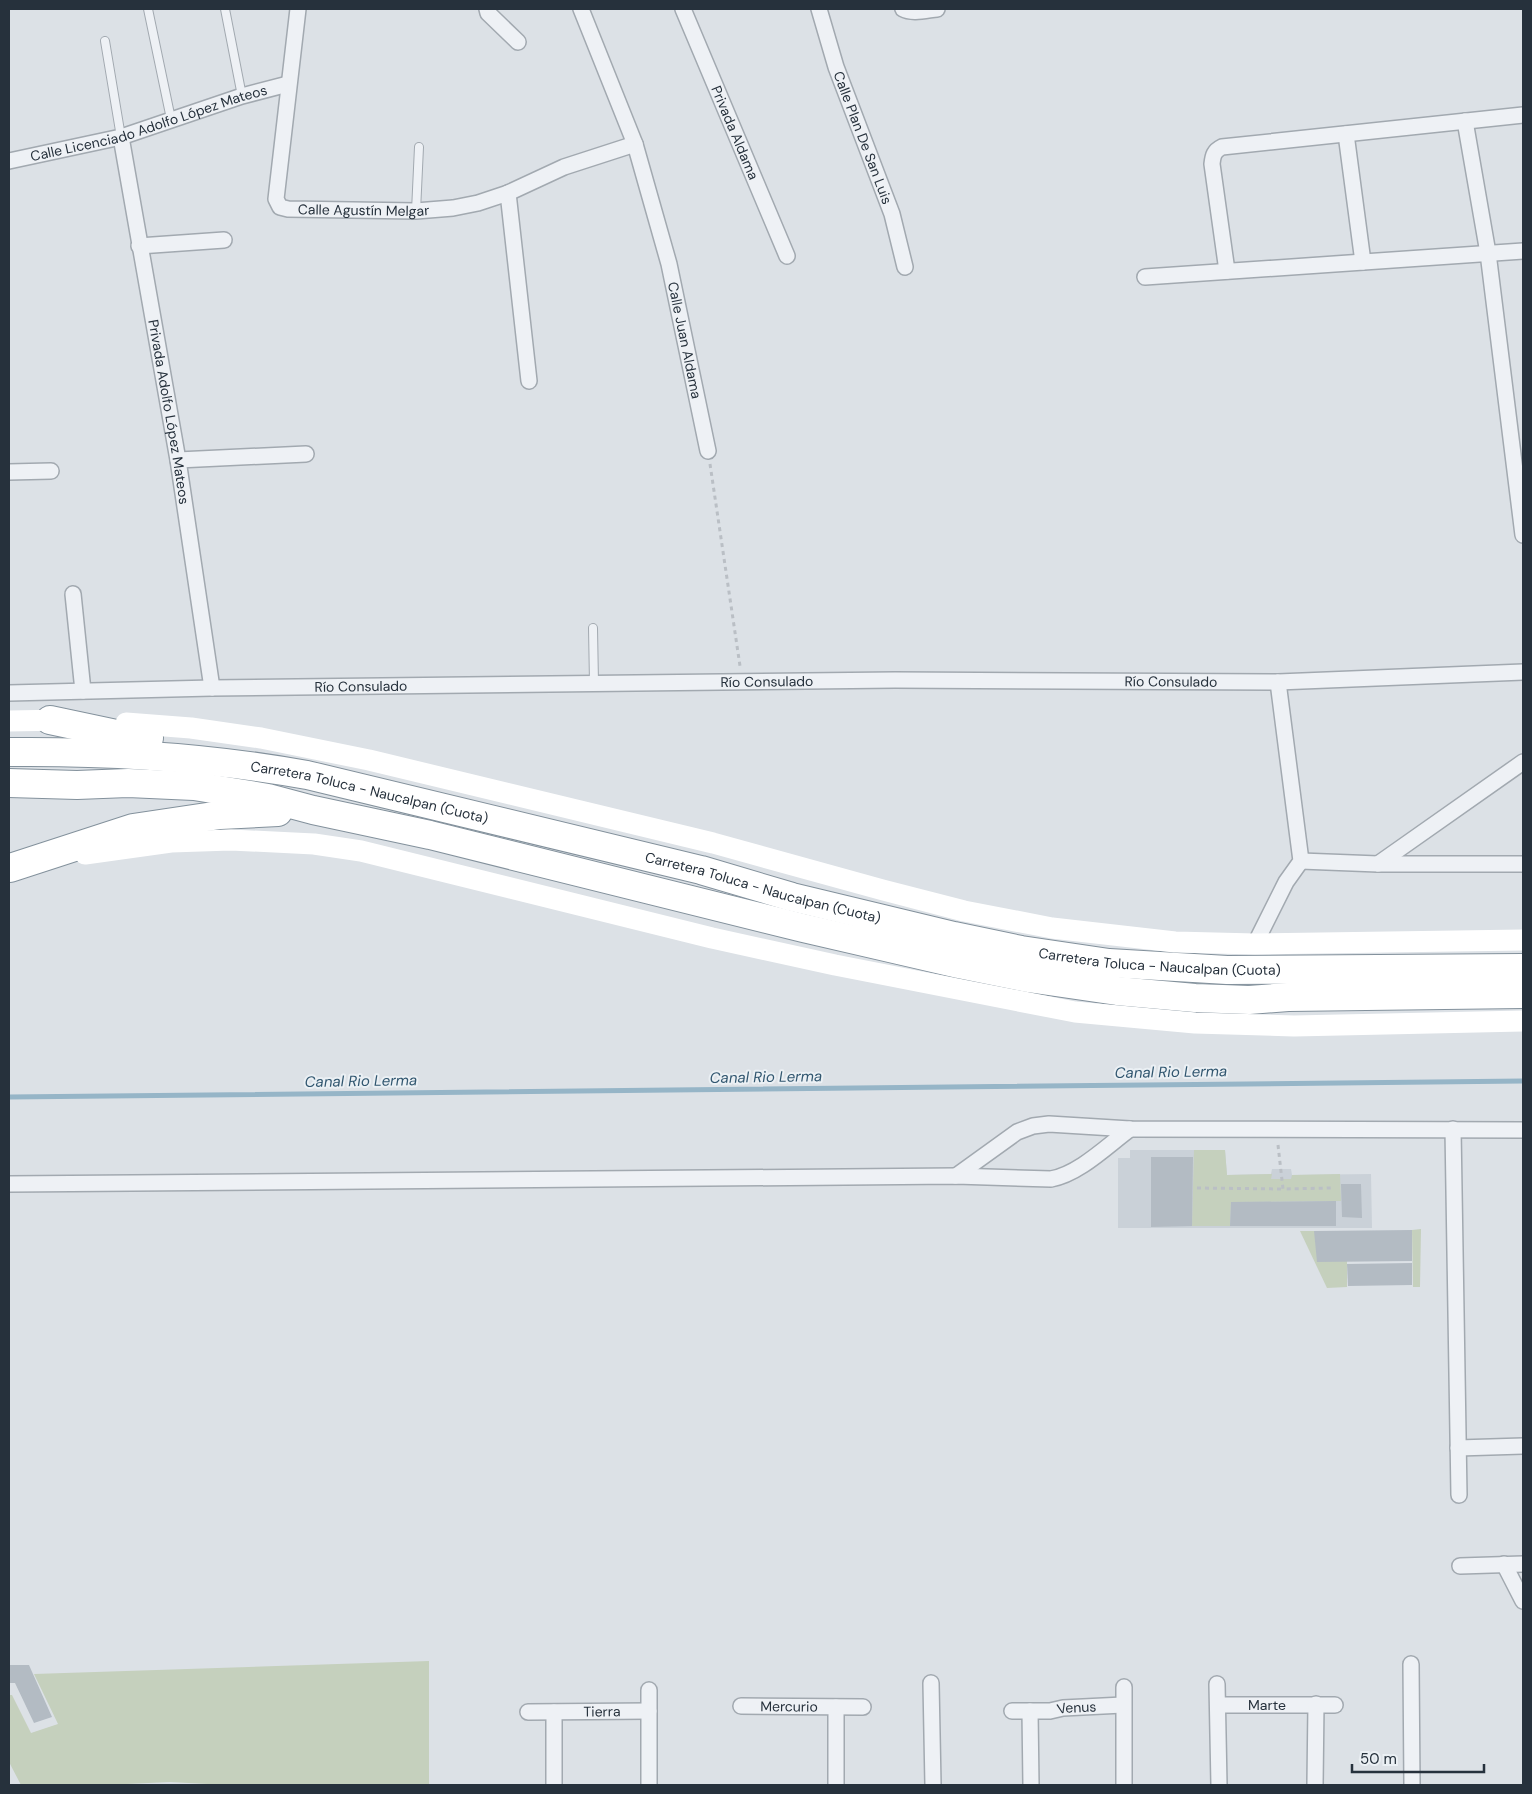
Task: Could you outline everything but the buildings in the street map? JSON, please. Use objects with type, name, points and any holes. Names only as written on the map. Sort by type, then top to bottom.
[{"type":"highway","points":[[50,720],[116,734],[228,747],[299,760],[356,786]]},
{"type":"highway","name":"Carretera Toluca - Naucalpan (Cuota)","points":[[9,752],[70,751],[186,757],[263,767],[356,786],[701,870],[811,901],[954,936],[1021,950],[1109,963],[1227,970],[1523,968]]},
{"type":"highway","name":"Carretera Toluca - Naucalpan (Cuota)","points":[[9,784],[77,785],[128,783],[194,786],[268,798],[313,810],[430,835],[803,928],[1028,978],[1117,991],[1195,998],[1249,1000],[1288,997],[1523,994]]},
{"type":"highway","points":[[9,868],[133,828],[220,815],[313,810]]},
{"type":"street","name":"Calle Agustín Melgar","points":[[298,9],[276,199],[280,207],[288,209],[416,211],[453,208],[478,203],[508,193],[564,167],[635,144]]},
{"type":"street","points":[[487,9],[488,13],[518,42]]},
{"type":"street","name":"Calle Juan Aldama","points":[[581,9],[635,144],[669,264],[708,451]]},
{"type":"street","name":"Privada Aldama","points":[[683,9],[787,256]]},
{"type":"street","name":"Calle Plan De San Luis","points":[[819,9],[836,67],[892,214],[905,268]]},
{"type":"street","points":[[903,9],[914,12],[937,9]]},
{"type":"street","name":"Calle Licenciado Adolfo López Mateos","points":[[9,161],[121,137],[242,96],[288,84]]},
{"type":"street","points":[[1227,271],[1212,164],[1213,155],[1222,147],[1523,115]]},
{"type":"street","points":[[1465,121],[1488,252],[1520,478],[1523,535]]},
{"type":"street","points":[[1346,134],[1363,262]]},
{"type":"street","name":"Privada Adolfo López Mateos","points":[[121,137],[178,460],[212,688]]},
{"type":"street","points":[[508,193],[528,381]]},
{"type":"street","points":[[139,246],[224,240]]},
{"type":"street","points":[[1145,277],[1523,251]]},
{"type":"street","points":[[178,460],[306,454]]},
{"type":"street","points":[[9,472],[50,471]]},
{"type":"street","points":[[73,594],[83,691]]},
{"type":"street","name":"Río Consulado","points":[[9,693],[212,688],[743,681],[1278,682],[1523,672]]},
{"type":"street","points":[[1255,944],[1286,882],[1301,861],[1278,682]]},
{"type":"street","points":[[9,720],[85,720],[191,728],[261,738],[369,760],[713,843],[964,911],[1052,928],[1175,942],[1255,944],[1523,940]]},
{"type":"street","points":[[1378,864],[1523,762]]},
{"type":"street","points":[[9,868],[98,851],[171,842],[231,840],[314,844],[361,851],[712,938],[835,965],[1075,1012],[1205,1024],[1294,1026],[1523,1021]]},
{"type":"street","points":[[1301,861],[1378,864],[1523,864]]},
{"type":"street","points":[[956,1176],[1017,1132],[1033,1126],[1049,1124],[1130,1129],[1523,1130]]},
{"type":"street","points":[[9,1184],[956,1176],[1051,1179],[1073,1172],[1130,1129]]},
{"type":"street","points":[[1453,1129],[1459,1495]]},
{"type":"street","points":[[1458,1448],[1523,1446]]},
{"type":"street","points":[[1504,1564],[1523,1601]]},
{"type":"street","points":[[1460,1566],[1523,1564]]},
{"type":"street","points":[[1411,1664],[1412,1785]]},
{"type":"street","points":[[931,1683],[933,1785]]},
{"type":"street","points":[[1217,1684],[1220,1785]]},
{"type":"street","points":[[1124,1687],[1124,1785]]},
{"type":"street","points":[[649,1690],[649,1785]]},
{"type":"street","points":[[1314,1785],[1316,1704]]},
{"type":"street","name":"Venus","points":[[1012,1711],[1123,1705]]},
{"type":"street","name":"Marte","points":[[1218,1705],[1335,1705]]},
{"type":"street","name":"Mercurio","points":[[741,1706],[862,1707]]},
{"type":"street","name":"Mercurio","points":[[836,1708],[836,1785]]},
{"type":"street","name":"Tierra","points":[[528,1712],[649,1711]]},
{"type":"street","points":[[1030,1711],[1031,1785]]},
{"type":"street","points":[[554,1712],[554,1785]]},
{"type":"lane","points":[[148,9],[171,119]]},
{"type":"lane","points":[[225,9],[242,96]]},
{"type":"lane","points":[[105,41],[121,137]]},
{"type":"lane","points":[[416,211],[419,147]]},
{"type":"lane","points":[[593,628],[594,683]]},
{"type":"path","points":[[708,451],[743,681]]},
{"type":"path","points":[[1276,1129],[1283,1189]]},
{"type":"path","points":[[1197,1188],[1331,1188]]},
{"type":"shaded area","points":[[1130,1150],[1225,1150],[1227,1175],[1271,1174],[1272,1169],[1291,1169],[1292,1175],[1371,1174],[1372,1228],[1118,1228],[1118,1158],[1130,1158]]},
{"type":"green space","points":[[1194,1150],[1225,1150],[1227,1175],[1272,1174],[1271,1179],[1291,1179],[1292,1175],[1340,1174],[1341,1201],[1231,1202],[1230,1226],[1192,1226]]},
{"type":"green space","points":[[1421,1229],[1420,1287],[1413,1287],[1412,1230]]},
{"type":"green space","points":[[1300,1231],[1314,1231],[1347,1261],[1347,1287],[1327,1288]]},
{"type":"green space","points":[[429,1661],[429,1785],[226,1785],[170,1782],[105,1785],[21,1785],[9,1762],[9,1695],[12,1695],[31,1733],[58,1724],[34,1674]]},
{"type":"waterway","name":"Canal Rio Lerma","points":[[9,1097],[1523,1081]]}]
